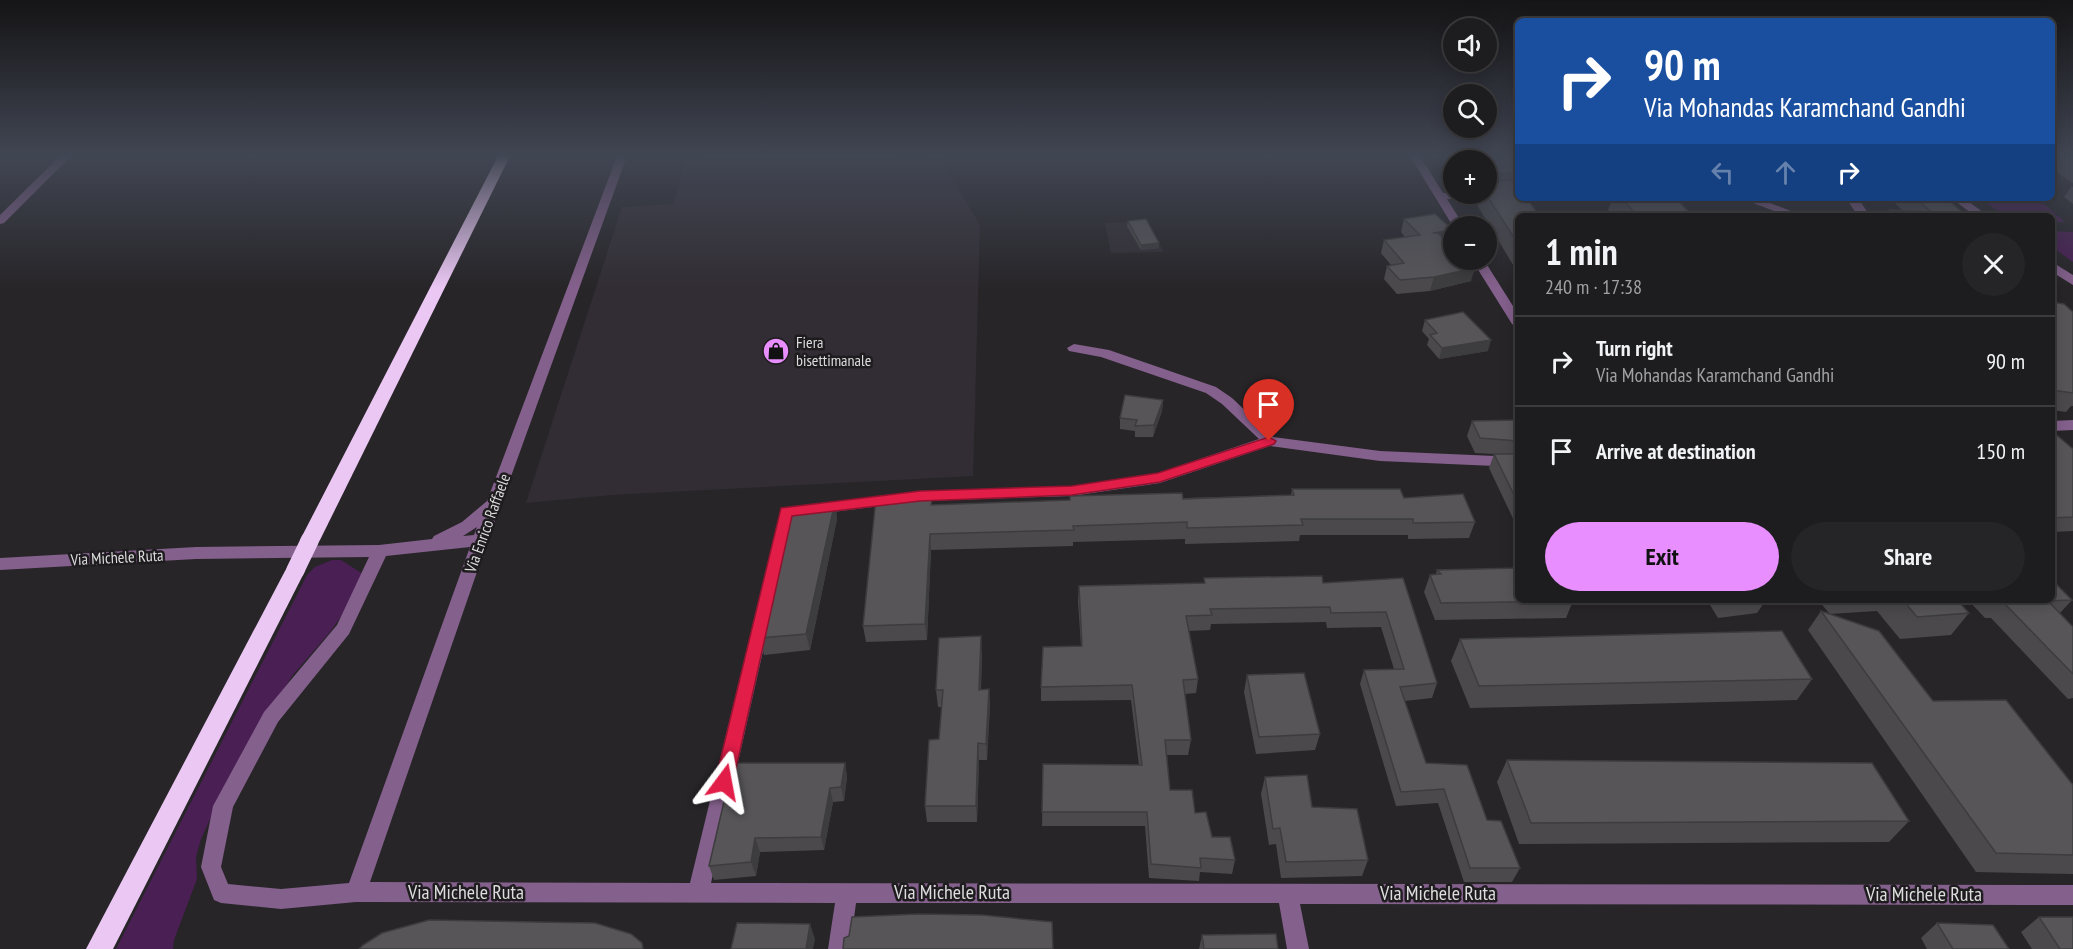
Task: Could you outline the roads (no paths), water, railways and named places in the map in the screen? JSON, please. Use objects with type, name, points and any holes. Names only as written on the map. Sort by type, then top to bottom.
[{"type":"highway","points":[[99,949],[295,571],[482,200]]},
{"type":"street","points":[[0,221],[21,200]]},
{"type":"street","name":"Via Enrico Raffaele","points":[[356,892],[480,540],[606,200]]},
{"type":"street","points":[[1443,200],[1452,216]]},
{"type":"street","points":[[1755,201],[1789,213]]},
{"type":"street","points":[[1961,201],[1979,213]]},
{"type":"street","points":[[2055,268],[2073,281]]},
{"type":"street","points":[[1484,270],[1515,319]]},
{"type":"street","points":[[1074,348],[1104,353],[1211,390],[1227,401],[1269,441]]},
{"type":"street","points":[[2055,432],[2073,425]]},
{"type":"street","points":[[698,892],[786,512],[920,496],[1072,491],[1160,478],[1269,441],[1380,456],[1515,462]]},
{"type":"street","name":"Via Michele Ruta","points":[[420,547],[454,535],[471,524],[494,503]]},
{"type":"street","name":"Via Michele Ruta","points":[[0,564],[196,553],[379,552],[480,540]]},
{"type":"street","name":"Via Michele Ruta","points":[[379,552],[376,563],[343,629],[271,717],[222,806],[211,867],[221,892],[281,899],[356,892],[2073,895]]},
{"type":"street","points":[[838,949],[847,892]]},
{"type":"street","points":[[1288,893],[1298,949]]},
{"type":"place","name":"Fiera bisettimanale","points":[[776,351]]}]
